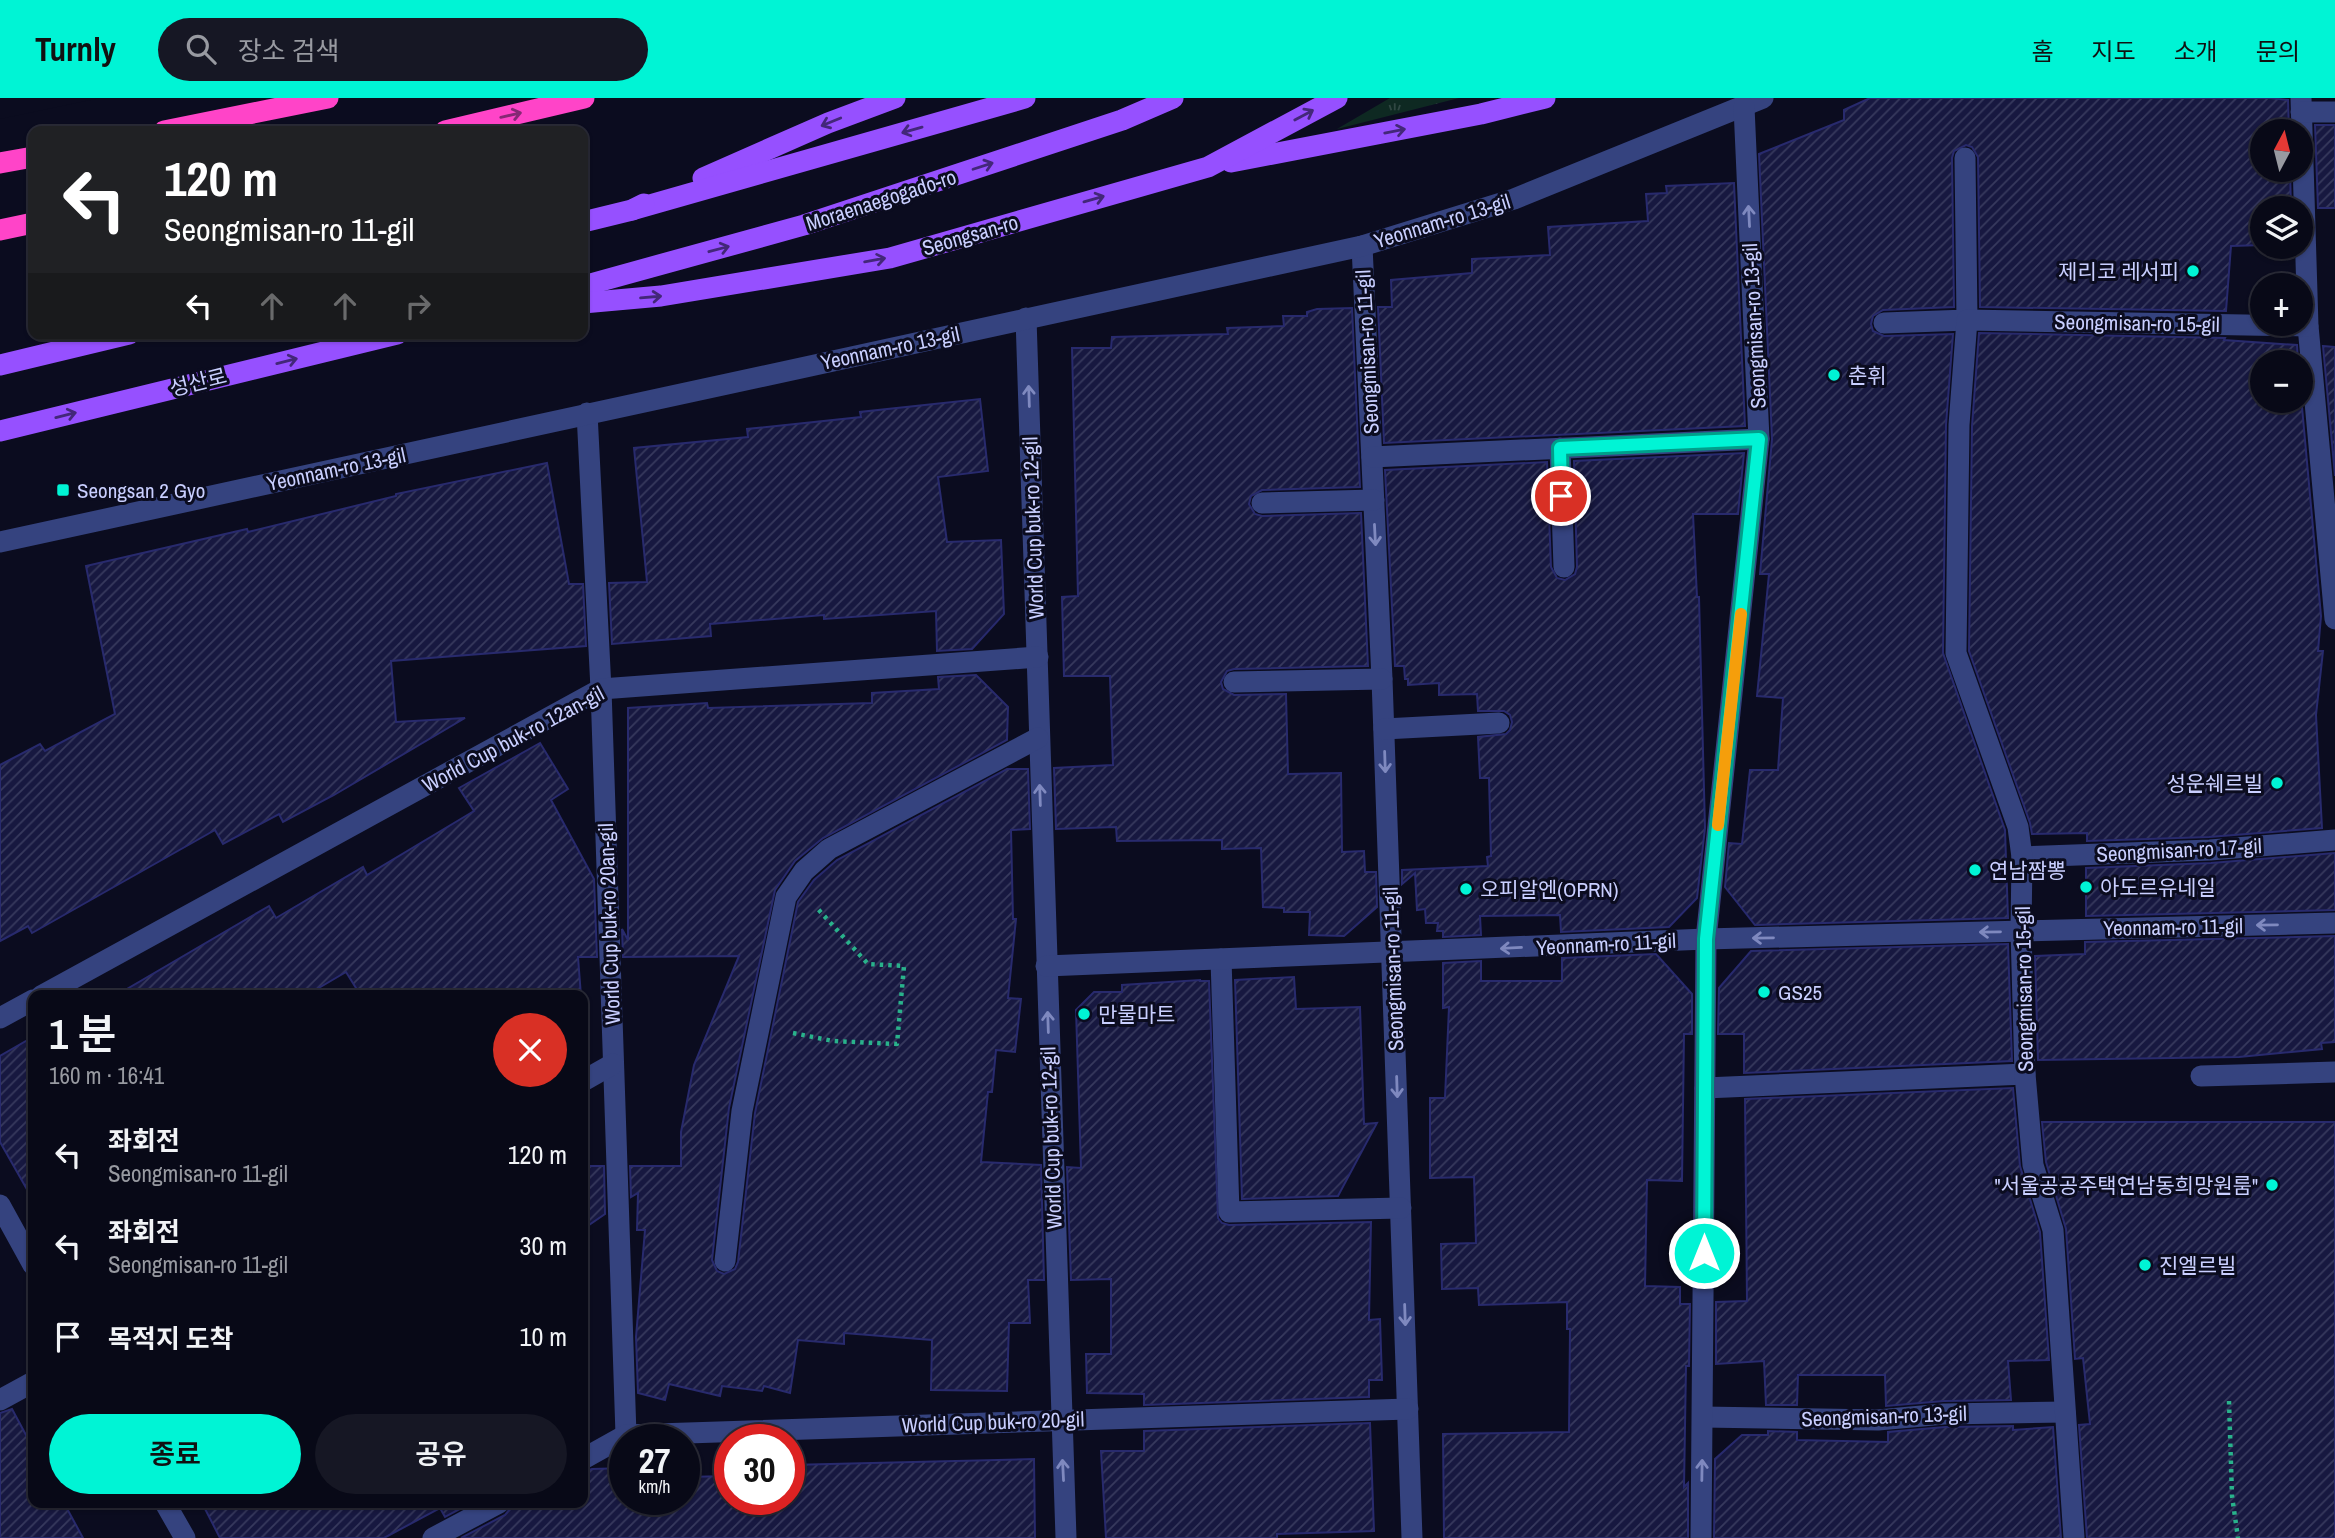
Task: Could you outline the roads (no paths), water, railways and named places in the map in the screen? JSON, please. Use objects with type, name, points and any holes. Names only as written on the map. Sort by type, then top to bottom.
[{"type":"highway","points":[[189,126],[328,98]]},
{"type":"highway","points":[[466,126],[584,98]]},
{"type":"highway","points":[[0,163],[28,158]]},
{"type":"highway","points":[[0,230],[28,224]]},
{"type":"main road","points":[[632,210],[828,123],[895,98]]},
{"type":"main road","points":[[588,221],[1025,98]]},
{"type":"main road","name":"Moraenaegogado-ro","points":[[588,285],[804,225],[1122,120],[1173,98]]},
{"type":"main road","name":"Seongsan-ro","points":[[588,303],[661,296],[890,258],[1208,167],[1337,98]]},
{"type":"main road","points":[[1208,167],[1481,114],[1545,98]]},
{"type":"main road","points":[[0,365],[104,340]]},
{"type":"main road","name":"성산로","points":[[0,431],[372,340]]},
{"type":"street","name":"Yeonnam-ro 13-gil","points":[[0,542],[1362,246],[1514,199],[1754,102]]},
{"type":"street","name":"Seongmisan-ro 13-gil","points":[[1701,1538],[1706,939],[1759,439],[1754,102]]},
{"type":"street","points":[[2306,273],[2301,105],[2335,112]]},
{"type":"street","name":"Seongmisan-ro 15-gil","points":[[1965,158],[1967,320],[1959,425],[1956,653],[2018,827],[2022,857],[2025,1074],[2034,1165],[2053,1230],[2074,1538]]},
{"type":"street","name":"Seongmisan-ro 11-gil","points":[[1362,246],[1393,953],[1412,1538]]},
{"type":"street","name":"World Cup buk-ro 12-gil","points":[[1026,318],[1066,1538]]},
{"type":"street","points":[[1884,323],[1967,320]]},
{"type":"street","name":"Seongmisan-ro 15-gil","points":[[1967,320],[2250,325]]},
{"type":"street","points":[[2309,336],[2335,619]]},
{"type":"street","name":"World Cup buk-ro 20an-gil","points":[[587,413],[601,689],[626,1424]]},
{"type":"street","name":"Seongmisan-ro 11-gil","points":[[1372,457],[1759,439]]},
{"type":"street","points":[[1560,448],[1564,567]]},
{"type":"street","points":[[1262,503],[1374,500]]},
{"type":"street","name":"World Cup buk-ro 12an-gil","points":[[52,990],[601,689],[1038,657]]},
{"type":"street","points":[[1234,682],[1382,679]]},
{"type":"street","points":[[1384,729],[1499,723]]},
{"type":"street","points":[[724,1261],[742,1111],[786,897],[804,871],[829,849],[1038,738]]},
{"type":"street","name":"Seongmisan-ro 17-gil","points":[[2022,857],[2210,850],[2335,840]]},
{"type":"street","name":"Yeonnam-ro 11-gil","points":[[1046,966],[1706,939],[2335,923]]},
{"type":"street","points":[[1221,959],[1229,1212],[1401,1209]]},
{"type":"street","points":[[0,1018],[28,1003]]},
{"type":"street","points":[[588,1078],[614,1064]]},
{"type":"street","points":[[2201,1076],[2335,1072]]},
{"type":"street","points":[[1705,1088],[2025,1074]]},
{"type":"street","points":[[0,1205],[28,1256]]},
{"type":"street","points":[[0,1400],[28,1384]]},
{"type":"street","name":"World Cup buk-ro 20-gil","points":[[700,1432],[1408,1409]]},
{"type":"street","name":"Seongmisan-ro 13-gil","points":[[1703,1417],[1878,1420],[1944,1413],[2065,1412]]},
{"type":"street","name":"World Cup buk-ro 20-gil","points":[[588,1455],[609,1444]]},
{"type":"street","points":[[168,1508],[185,1538]]},
{"type":"street","points":[[433,1538],[490,1508]]},
{"type":"place","name":"제리코 레서피","points":[[2193,271]]},
{"type":"place","name":"춘휘","points":[[1834,375]]},
{"type":"place","name":"Seongsan 2 Gyo","points":[[63,490]]},
{"type":"place","name":"성운쉐르빌","points":[[2277,783]]},
{"type":"place","name":"연남짬뽕","points":[[1975,870]]},
{"type":"place","name":"아도르유네일","points":[[2086,887]]},
{"type":"place","name":"오피알엔(OPRN)","points":[[1466,889]]},
{"type":"place","name":"GS25","points":[[1764,992]]},
{"type":"place","name":"만물마트","points":[[1084,1014]]},
{"type":"place","name":"\"서울공공주택연남동희망원룸\"","points":[[2272,1185]]},
{"type":"place","name":"진엘르빌","points":[[2145,1265]]}]
